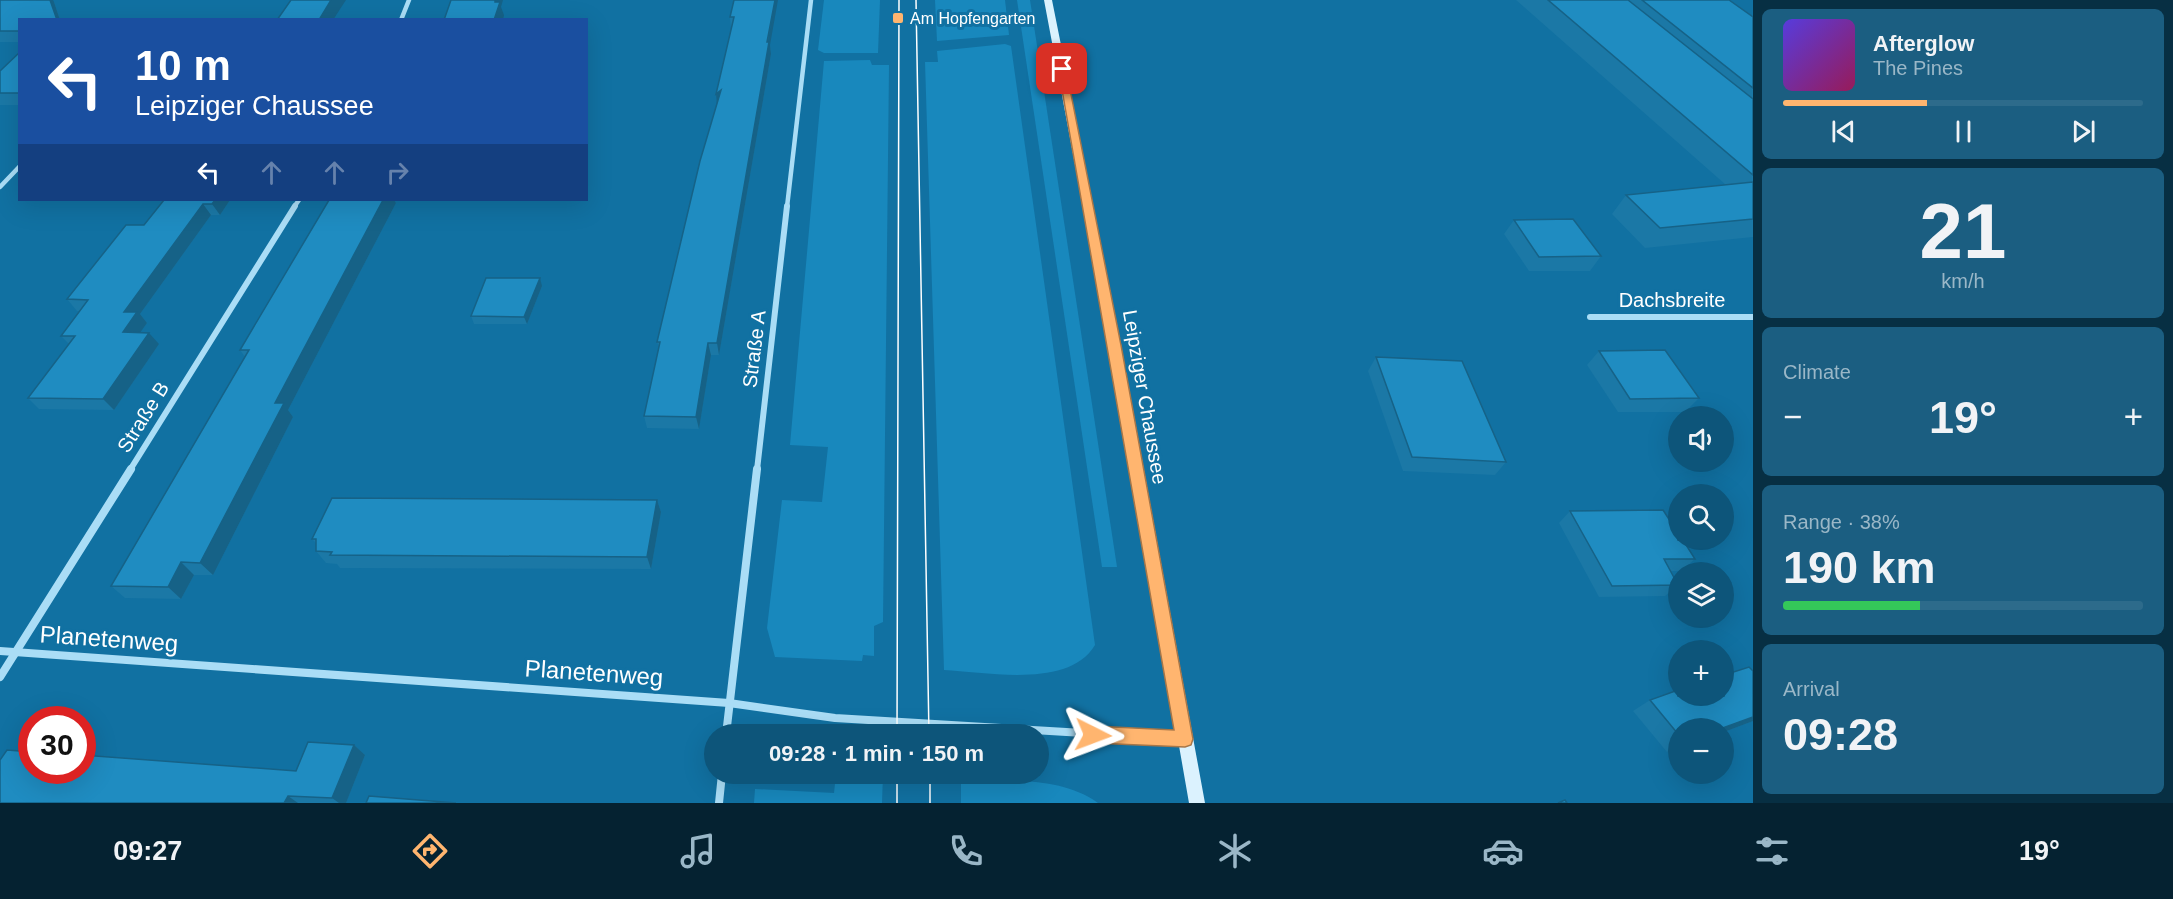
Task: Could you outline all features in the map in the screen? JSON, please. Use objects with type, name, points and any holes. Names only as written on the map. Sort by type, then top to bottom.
[{"type":"main road","name":"Leipziger Chaussee","points":[[1048,0],[1115,345],[1197,803]]},
{"type":"street","points":[[402,18],[409,0]]},
{"type":"street","name":"Straße A","points":[[727,724],[811,0]]},
{"type":"street","points":[[0,187],[18,168]]},
{"type":"street","name":"Straße B","points":[[0,677],[298,201]]},
{"type":"street","name":"Dachsbreite","points":[[1590,317],[1753,317]]},
{"type":"street","name":"Planetenweg","points":[[0,651],[729,703],[836,718],[1185,739]]},
{"type":"street","points":[[719,803],[721,784]]},
{"type":"shaded area","points":[[824,0],[880,0],[878,53],[824,53],[818,50]]},
{"type":"shaded area","points":[[935,0],[1005,0],[1009,35],[937,41]]},
{"type":"shaded area","points":[[1017,0],[1030,0],[1117,567],[1102,567]]},
{"type":"shaded area","points":[[1005,44],[1011,46],[1095,645],[1083,659],[1066,668],[1026,675],[944,670],[925,62],[938,62],[937,51]]},
{"type":"shaded area","points":[[870,60],[872,65],[889,65],[883,622],[874,626],[874,656],[863,655],[862,661],[775,657],[767,628],[782,500],[822,502],[828,447],[790,445],[824,61]]},
{"type":"shaded area","points":[[835,784],[883,784],[882,803],[754,803],[755,789],[834,793]]},
{"type":"shaded area","points":[[961,784],[1049,784],[1083,794],[1098,803],[961,803]]},
{"type":"building","points":[[0,0],[50,0],[56,18],[18,18],[18,31],[0,31]]},
{"type":"building","points":[[291,0],[331,0],[320,18],[278,18]]},
{"type":"building","points":[[451,0],[500,2],[495,18],[445,18]]},
{"type":"building","points":[[734,0],[775,0],[717,343],[708,343],[696,417],[644,416],[660,342],[657,342],[700,161],[721,90],[716,94],[734,17],[730,17]]},
{"type":"building","points":[[1548,0],[1628,0],[1753,99],[1753,175]]},
{"type":"building","points":[[1642,0],[1729,0],[1753,17],[1753,88]]},
{"type":"building","points":[[18,54],[18,93],[0,93],[0,71]]},
{"type":"building","points":[[1753,182],[1753,219],[1660,228],[1626,195]]},
{"type":"building","points":[[163,201],[214,201],[212,204],[203,204],[124,312],[137,312],[123,332],[149,333],[103,399],[28,398],[75,336],[61,336],[88,300],[67,299],[126,225],[144,225]]},
{"type":"building","points":[[328,201],[382,201],[275,403],[284,403],[200,563],[181,562],[168,587],[111,586],[249,350],[240,350]]},
{"type":"building","points":[[1573,219],[1601,256],[1539,257],[1514,220]]},
{"type":"building","points":[[486,278],[540,278],[524,317],[471,316]]},
{"type":"building","points":[[1665,350],[1699,398],[1630,399],[1599,351]]},
{"type":"building","points":[[1376,357],[1462,361],[1506,462],[1412,457]]},
{"type":"building","points":[[332,498],[657,500],[647,557],[330,555],[332,552],[316,551],[316,539],[312,539]]},
{"type":"building","points":[[1663,510],[1668,518],[1668,550],[1689,550],[1695,559],[1664,559],[1668,566],[1668,585],[1612,586],[1570,511]]},
{"type":"building","points":[[1749,667],[1753,671],[1753,717],[1734,724],[1734,718],[1668,718],[1668,722],[1650,700],[1668,694],[1668,706],[1734,706],[1734,672]]},
{"type":"building","points":[[308,742],[354,745],[332,798],[288,796],[284,803],[0,803],[0,760],[7,750],[18,751],[18,784],[96,784],[96,756],[296,771]]},
{"type":"building","points":[[369,796],[456,803],[366,803]]},
{"type":"tram line","points":[[897,724],[899,0]]},
{"type":"tram line","points":[[916,0],[929,724]]},
{"type":"tram line","points":[[897,784],[897,803]]},
{"type":"tram line","points":[[930,784],[930,803]]},
{"type":"place","name":"Am Hopfengarten","points":[[898,18]]},
{"type":"route","points":[[1062,69],[1115,345],[1185,739],[1093,735]]}]
